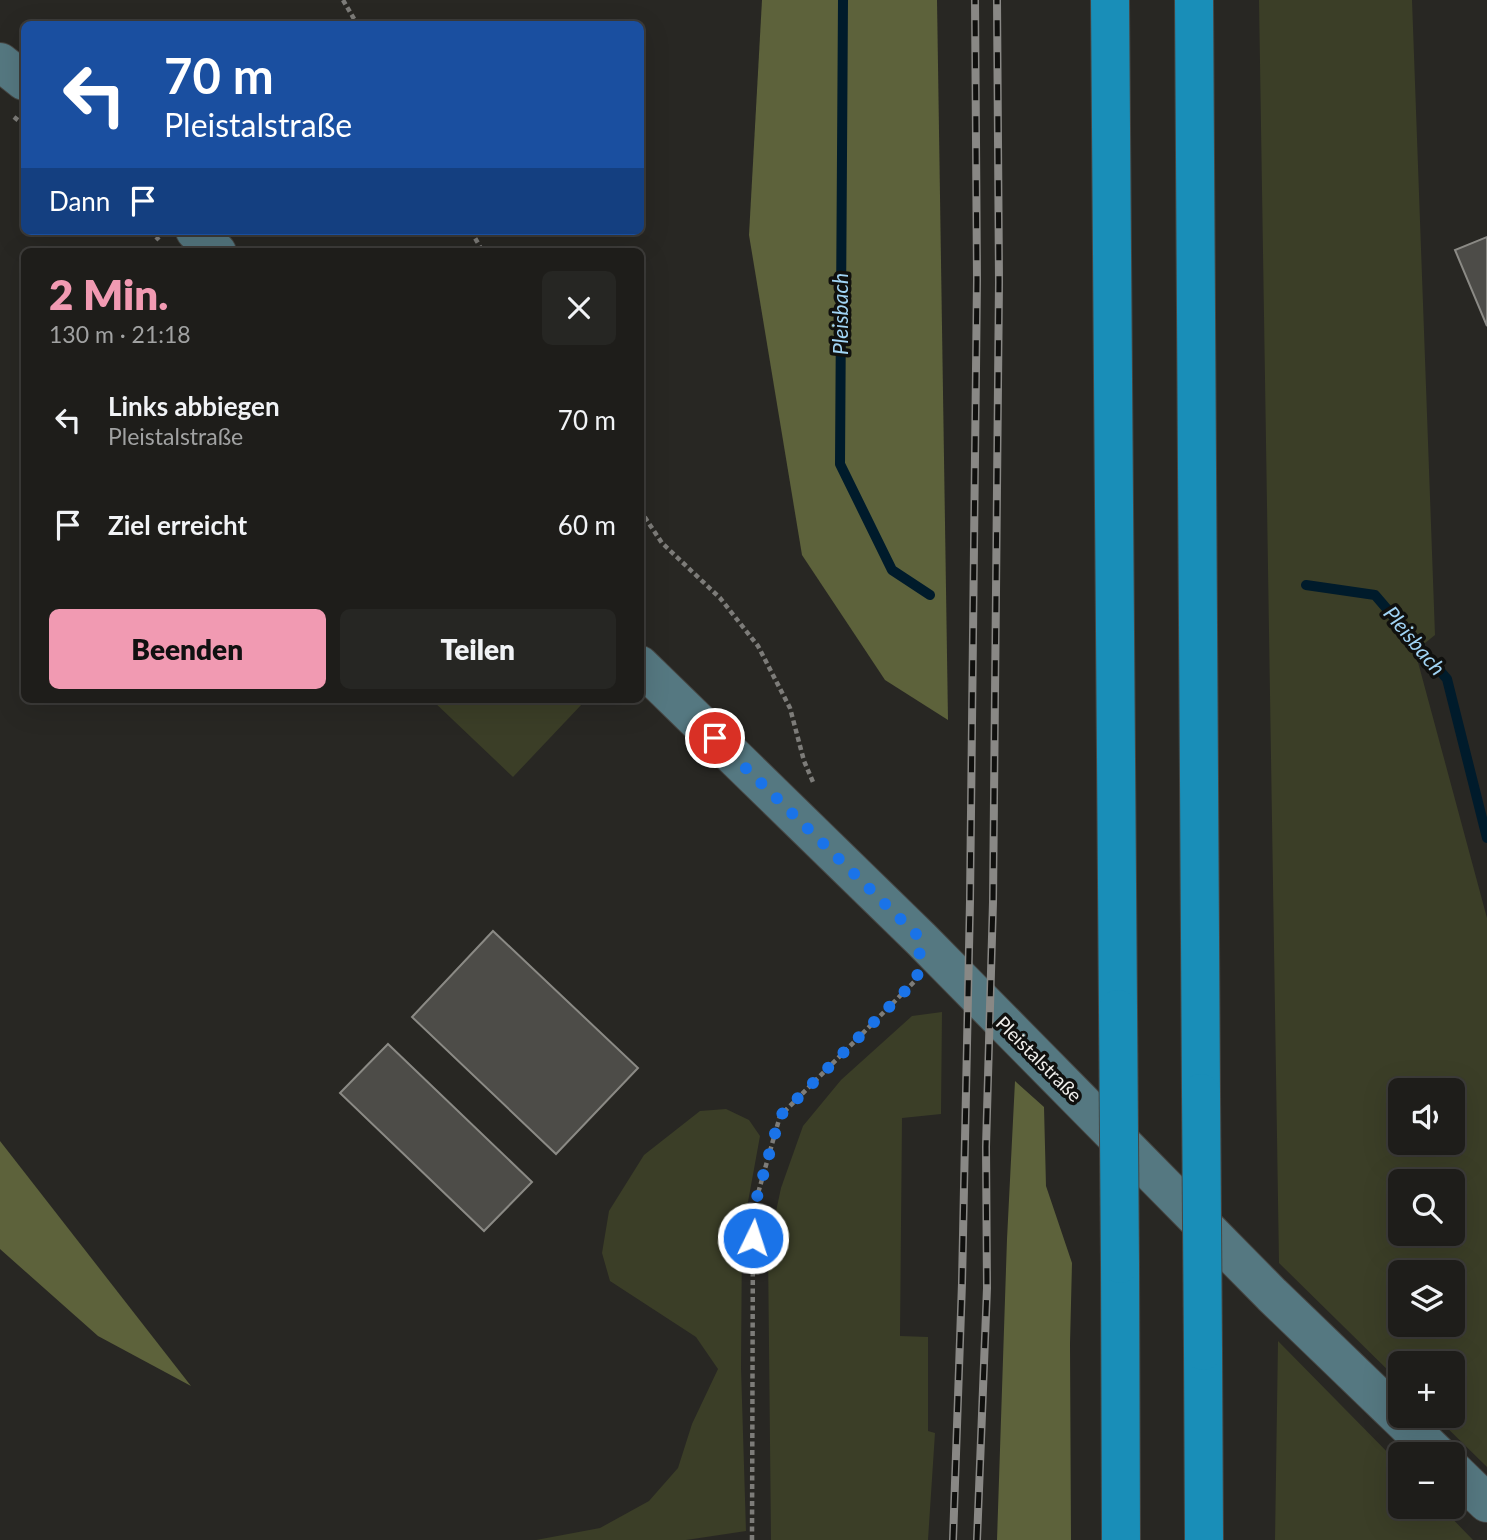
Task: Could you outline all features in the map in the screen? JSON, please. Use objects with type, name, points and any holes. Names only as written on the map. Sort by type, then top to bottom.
[{"type":"highway","points":[[1110,0],[1121,1540]]},
{"type":"highway","points":[[1194,0],[1204,1540]]},
{"type":"main road","points":[[0,62],[21,79]]},
{"type":"main road","points":[[199,235],[213,248]]},
{"type":"main road","name":"Pleistalstraße","points":[[644,670],[921,939],[1272,1295],[1425,1442]]},
{"type":"main road","points":[[1465,1482],[1487,1503]]},
{"type":"path","points":[[343,0],[355,21]]},
{"type":"path","points":[[644,516],[662,543],[720,598],[758,646],[790,708],[804,761],[813,783]]},
{"type":"path","points":[[752,1540],[753,1211],[780,1116],[917,979],[921,939]]},
{"type":"green space","points":[[762,0],[937,0],[948,720],[885,680],[802,555],[749,235]]},
{"type":"green space","points":[[1259,0],[1412,0],[1435,635],[1415,651],[1487,918],[1487,1467],[1465,1445],[1465,1442],[1462,1442],[1447,1428],[1465,1428],[1465,1351],[1388,1351],[1388,1370],[1279,1263]]},
{"type":"green space","points":[[435,703],[583,703],[513,777]]},
{"type":"green space","points":[[942,1012],[941,1114],[902,1118],[900,1336],[928,1337],[928,1431],[935,1433],[928,1540],[771,1540],[768,1249],[781,1188],[803,1126],[841,1080],[912,1016]]},
{"type":"green space","points":[[1015,1081],[1044,1107],[1046,1186],[1072,1263],[1071,1540],[997,1540]]},
{"type":"green space","points":[[726,1109],[749,1120],[760,1136],[742,1235],[741,1368],[746,1531],[686,1540],[536,1540],[600,1528],[649,1501],[678,1468],[692,1424],[718,1369],[696,1337],[610,1281],[602,1253],[609,1211],[644,1155],[700,1111]]},
{"type":"green space","points":[[0,1141],[191,1386],[98,1336],[0,1249]]},
{"type":"green space","points":[[1278,1341],[1388,1453],[1388,1519],[1453,1519],[1473,1540],[1275,1540]]},
{"type":"building","points":[[1487,237],[1487,326],[1455,250]]},
{"type":"building","points":[[493,931],[638,1068],[556,1154],[412,1017]]},
{"type":"building","points":[[388,1044],[532,1182],[484,1231],[340,1093]]},
{"type":"waterway","name":"Pleisbach","points":[[843,0],[840,464],[892,570],[930,595]]},
{"type":"waterway","name":"Pleisbach","points":[[1306,585],[1375,595],[1447,679],[1487,838]]},
{"type":"railway","points":[[953,1540],[962,1283],[970,901],[977,280],[975,0]]},
{"type":"railway","points":[[977,1540],[987,1288],[986,1147],[993,902],[999,282],[997,0]]},
{"type":"route","points":[[715,738],[921,939],[917,979],[780,1116],[753,1211],[753,1238]]}]
